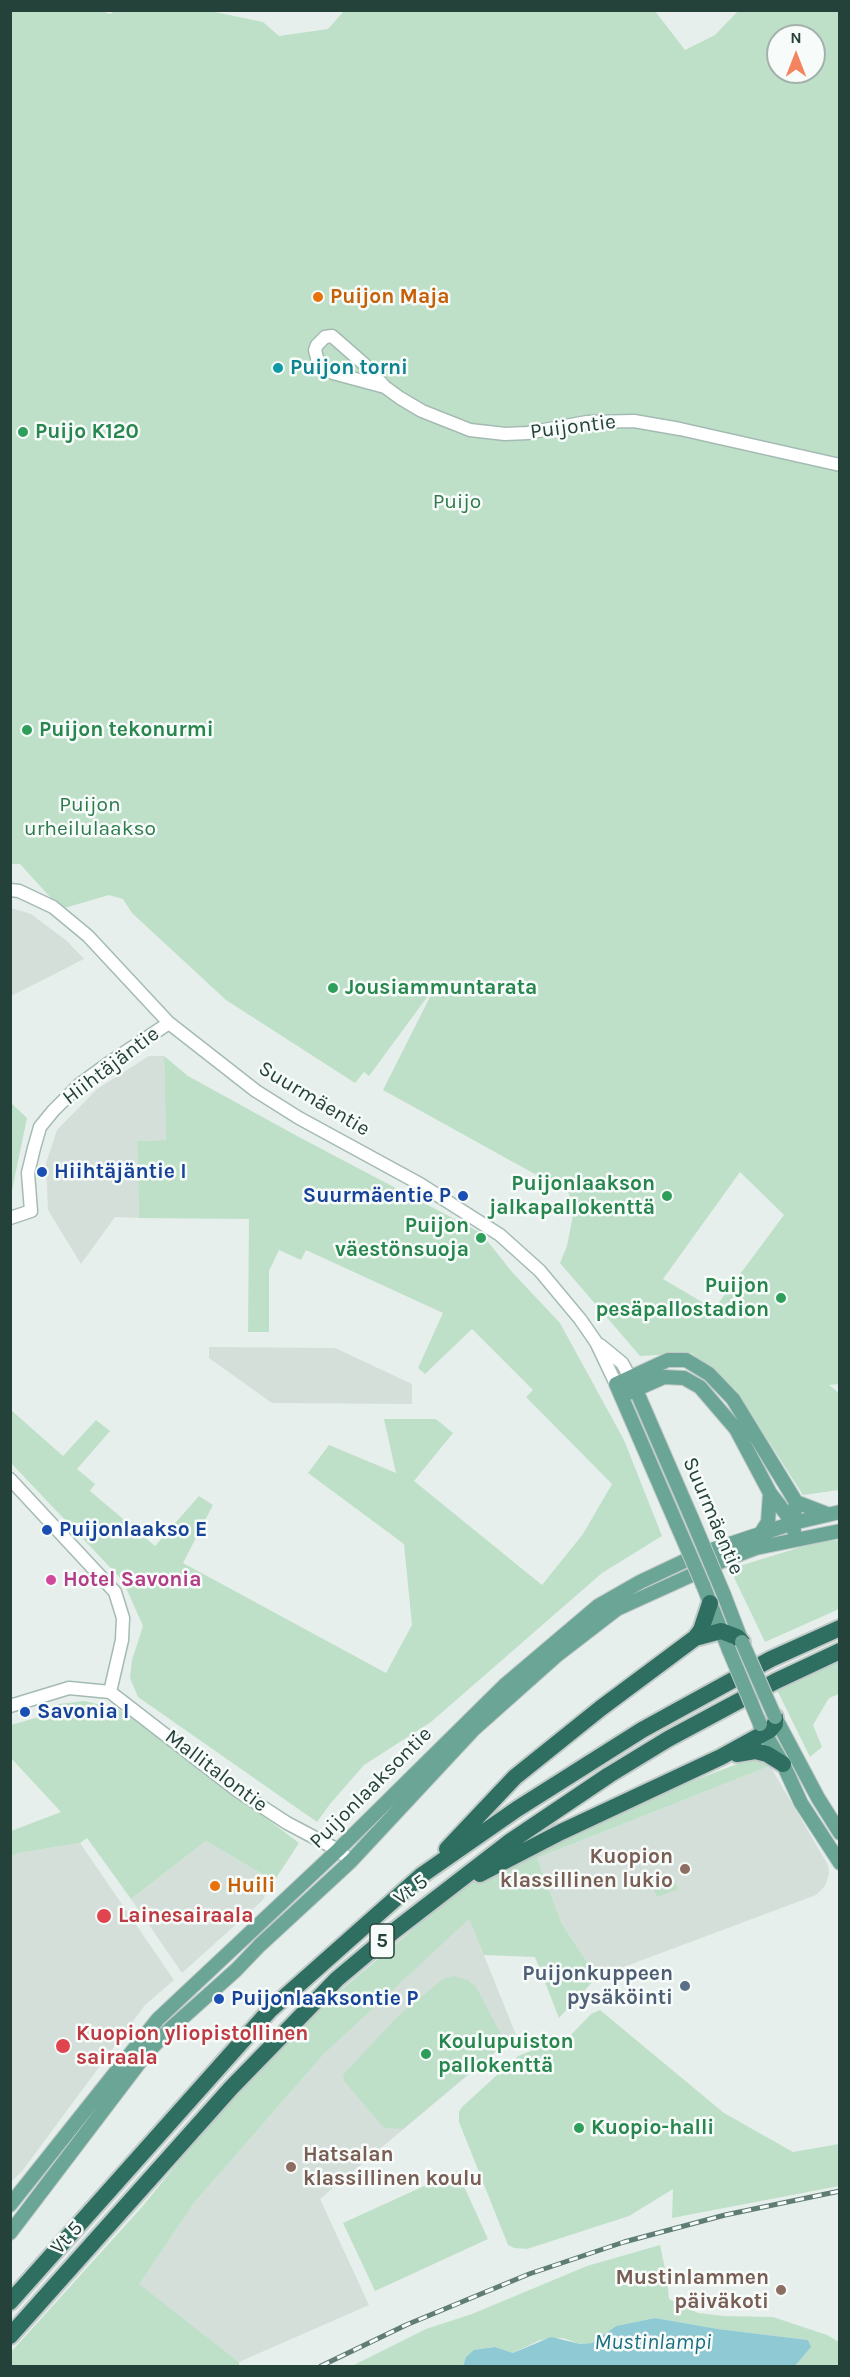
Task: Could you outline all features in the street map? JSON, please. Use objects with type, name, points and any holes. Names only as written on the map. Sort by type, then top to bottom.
[{"type":"highway","points":[[422,1875],[515,1777],[601,1708],[695,1638],[717,1599]]},
{"type":"highway","name":"Vt 5","points":[[10,2302],[270,2010],[422,1875],[517,1809],[642,1730],[771,1659],[840,1628]]},
{"type":"highway","points":[[695,1638],[721,1631],[737,1637],[736,1646]]},
{"type":"highway","name":"Vt 5","points":[[10,2336],[231,2088],[285,2031],[337,1979],[394,1931],[508,1843],[619,1769],[776,1681],[840,1651]]},
{"type":"highway","points":[[444,1893],[561,1832],[721,1757],[767,1725]]},
{"type":"highway","points":[[721,1757],[755,1751],[767,1754],[783,1764]]},
{"type":"main road","points":[[633,1384],[668,1360],[686,1360],[709,1374],[733,1399],[796,1502],[794,1530]]},
{"type":"main road","points":[[618,1390],[664,1377],[684,1378],[700,1387],[736,1429],[770,1493],[794,1530]]},
{"type":"main road","name":"Suurmäentie","points":[[633,1384],[692,1519],[717,1599],[767,1725]]},
{"type":"main road","name":"Suurmäentie","points":[[618,1390],[703,1585],[717,1599],[721,1631]]},
{"type":"main road","points":[[761,1533],[768,1522],[770,1493]]},
{"type":"main road","points":[[796,1502],[833,1513]]},
{"type":"main road","name":"Puijonlaaksontie","points":[[10,2234],[146,2054],[170,2029],[351,1862],[474,1729],[556,1656],[617,1609],[833,1513]]},
{"type":"main road","name":"Puijonlaaksontie","points":[[10,2205],[158,2019],[338,1850],[506,1684],[598,1606],[640,1582],[697,1556],[761,1533],[794,1530],[840,1531]]},
{"type":"main road","points":[[767,1725],[801,1803],[840,1863]]},
{"type":"main road","points":[[767,1725],[840,1833]]},
{"type":"street","name":"Puijontie","points":[[385,387],[333,373],[322,366],[317,358],[315,350],[317,345],[325,337],[332,336],[339,340],[385,387],[422,411],[470,430],[505,434],[528,433],[587,422],[634,421],[681,429],[840,465]]},
{"type":"street","name":"Suurmäentie","points":[[10,890],[19,891],[52,907],[88,936],[169,1023],[256,1091],[299,1118],[420,1184],[500,1236],[540,1270],[597,1342],[622,1363],[633,1384]]},
{"type":"street","name":"Hiihtäjäntie","points":[[10,1218],[31,1211],[28,1173],[40,1127],[53,1111],[80,1084],[97,1071],[169,1023]]},
{"type":"street","name":"Suurmäentie","points":[[597,1342],[618,1390]]},
{"type":"street","points":[[10,1479],[115,1592],[123,1618],[122,1640],[110,1692],[69,1688],[10,1706]]},
{"type":"street","name":"Mallitalontie","points":[[110,1692],[238,1791],[287,1823],[338,1850],[351,1862]]},
{"type":"shaded area","points":[[11,908],[31,914],[67,941],[84,959],[11,996]]},
{"type":"shaded area","points":[[149,1056],[164,1056],[166,1140],[137,1141],[139,1218],[115,1217],[81,1264],[48,1210],[46,1163],[57,1130],[97,1089]]},
{"type":"shaded area","points":[[209,1347],[335,1348],[412,1384],[412,1404],[272,1403],[209,1358]]},
{"type":"shaded area","name":"Kuopion klassillinen lukio","points":[[770,1766],[828,1865],[829,1874],[825,1886],[816,1895],[597,1977],[562,1924],[537,1858]]},
{"type":"shaded area","points":[[206,1841],[274,1881],[262,1901],[182,1973],[131,1899]]},
{"type":"shaded area","name":"Kuopion yliopistollinen sairaala","points":[[80,1843],[174,1980],[145,2005],[23,2170],[11,2182],[10,1856]]},
{"type":"shaded area","name":"Hatsalan klassillinen koulu","points":[[469,1918],[516,2035],[320,2199],[369,2305],[239,2362],[138,2284],[194,2203],[323,2055]]},
{"type":"green space","name":"Puijo","points":[[99,10],[110,14],[116,10],[210,11],[263,22],[279,36],[328,29],[344,11],[655,11],[685,50],[715,35],[738,11],[839,11],[840,1384],[829,1385],[839,1393],[839,1490],[803,1495],[735,1389],[691,1353],[640,1356],[560,1263],[567,1246],[573,1215],[569,1193],[383,1090],[436,985],[369,1076],[364,1072],[355,1083],[226,1000],[132,913],[123,899],[109,895],[61,909],[20,864],[11,864],[11,11]],"holes":[[[740,1172],[784,1215],[714,1309],[663,1279]]]},
{"type":"green space","points":[[164,1056],[188,1076],[481,1233],[512,1272],[560,1323],[624,1440],[662,1536],[602,1573],[431,1722],[364,1765],[317,1822],[138,1697],[130,1678],[132,1660],[143,1626],[123,1581],[11,1463],[11,1410],[63,1456],[96,1420],[110,1431],[77,1469],[95,1484],[90,1491],[155,1546],[199,1496],[213,1505],[183,1563],[386,1673],[412,1625],[404,1544],[308,1473],[329,1445],[396,1473],[384,1419],[436,1419],[453,1433],[414,1481],[542,1585],[583,1534],[612,1484],[526,1397],[533,1390],[472,1329],[425,1374],[418,1368],[443,1313],[306,1250],[301,1260],[279,1250],[269,1271],[269,1332],[248,1332],[249,1219],[139,1218],[137,1141],[166,1140]]},
{"type":"green space","points":[[11,1103],[27,1118],[11,1195]]},
{"type":"green space","points":[[839,1540],[839,1609],[765,1642],[730,1569],[817,1542]]},
{"type":"green space","points":[[839,1662],[839,1694],[829,1698],[813,1725],[822,1747],[810,1757],[777,1690]]},
{"type":"green space","points":[[84,1701],[118,1709],[144,1726],[299,1843],[274,1881],[206,1841],[131,1899],[87,1838],[80,1843],[11,1856],[11,1831],[61,1812],[11,1758],[11,1725],[39,1717],[59,1704]]},
{"type":"green space","points":[[757,1759],[770,1766],[537,1858],[562,1924],[597,1977],[559,2018],[535,1957],[484,1955],[469,1919],[323,2055],[194,2203],[139,2284],[239,2362],[239,2366],[11,2366],[11,2352],[142,2207],[232,2096],[342,1989],[462,1888],[534,1850],[698,1779],[745,1761]]},
{"type":"green space","points":[[673,1877],[678,1889],[657,1897],[652,1885]]},
{"type":"green space","name":"Koulupuiston pallokenttä","points":[[454,1976],[468,1980],[476,1987],[501,2034],[503,2045],[403,2129],[384,2128],[344,2081],[343,2075],[397,2017],[443,1979]]},
{"type":"green space","name":"Kuopio-halli","points":[[600,2010],[724,2113],[793,2152],[839,2144],[839,2186],[672,2218],[673,2189],[629,2216],[527,2249],[508,2245],[459,2122],[459,2112],[518,2056],[571,2035],[591,2014]]},
{"type":"green space","points":[[457,2171],[488,2239],[375,2291],[343,2223]]},
{"type":"green space","points":[[660,2245],[669,2299],[698,2313],[773,2317],[827,2335],[839,2342],[839,2366],[795,2366],[810,2348],[808,2340],[718,2329],[655,2318],[616,2326],[592,2343],[580,2344],[563,2338],[540,2340],[513,2353],[495,2347],[475,2350],[466,2357],[463,2366],[352,2366],[426,2329],[472,2314],[587,2266]]},
{"type":"water","name":"Mustinlampi","points":[[655,2318],[718,2329],[808,2340],[811,2347],[795,2366],[463,2366],[466,2357],[474,2350],[495,2347],[513,2353],[551,2337],[580,2344],[592,2343],[616,2326]]},
{"type":"railway","points":[[321,2366],[406,2325],[529,2274],[624,2242],[725,2215],[840,2191]]},
{"type":"place","name":"Puijon Maja","points":[[318,297]]},
{"type":"place","name":"Puijon torni","points":[[278,368]]},
{"type":"place","name":"Puijo K120","points":[[23,432]]},
{"type":"place","name":"Puijon tekonurmi","points":[[27,730]]},
{"type":"place","name":"Jousiammuntarata","points":[[333,988]]},
{"type":"place","name":"Hiihtäjäntie I","points":[[42,1172]]},
{"type":"place","name":"Suurmäentie P","points":[[463,1196]]},
{"type":"place","name":"Puijonlaakson jalkapallokenttä","points":[[667,1196]]},
{"type":"place","name":"Puijon väestönsuoja","points":[[481,1238]]},
{"type":"place","name":"Puijon pesäpallostadion","points":[[781,1298]]},
{"type":"place","name":"Puijonlaakso E","points":[[47,1530]]},
{"type":"place","name":"Hotel Savonia","points":[[51,1580]]},
{"type":"place","name":"Savonia I","points":[[25,1712]]},
{"type":"place","name":"Kuopion klassillinen lukio","points":[[685,1869]]},
{"type":"place","name":"Huili","points":[[215,1886]]},
{"type":"place","name":"Lainesairaala","points":[[104,1916]]},
{"type":"place","name":"Puijonkuppeen pysäköinti","points":[[685,1986]]},
{"type":"place","name":"Puijonlaaksontie P","points":[[219,1999]]},
{"type":"place","name":"Kuopion yliopistollinen sairaala","points":[[63,2046]]},
{"type":"place","name":"Koulupuiston pallokenttä","points":[[426,2054]]},
{"type":"place","name":"Kuopio-halli","points":[[579,2128]]},
{"type":"place","name":"Hatsalan klassillinen koulu","points":[[291,2167]]},
{"type":"place","name":"Mustinlammen päiväkoti","points":[[781,2290]]},
{"type":"park label","name":"Puijon urheilulaakso","points":[[90,817]]}]
